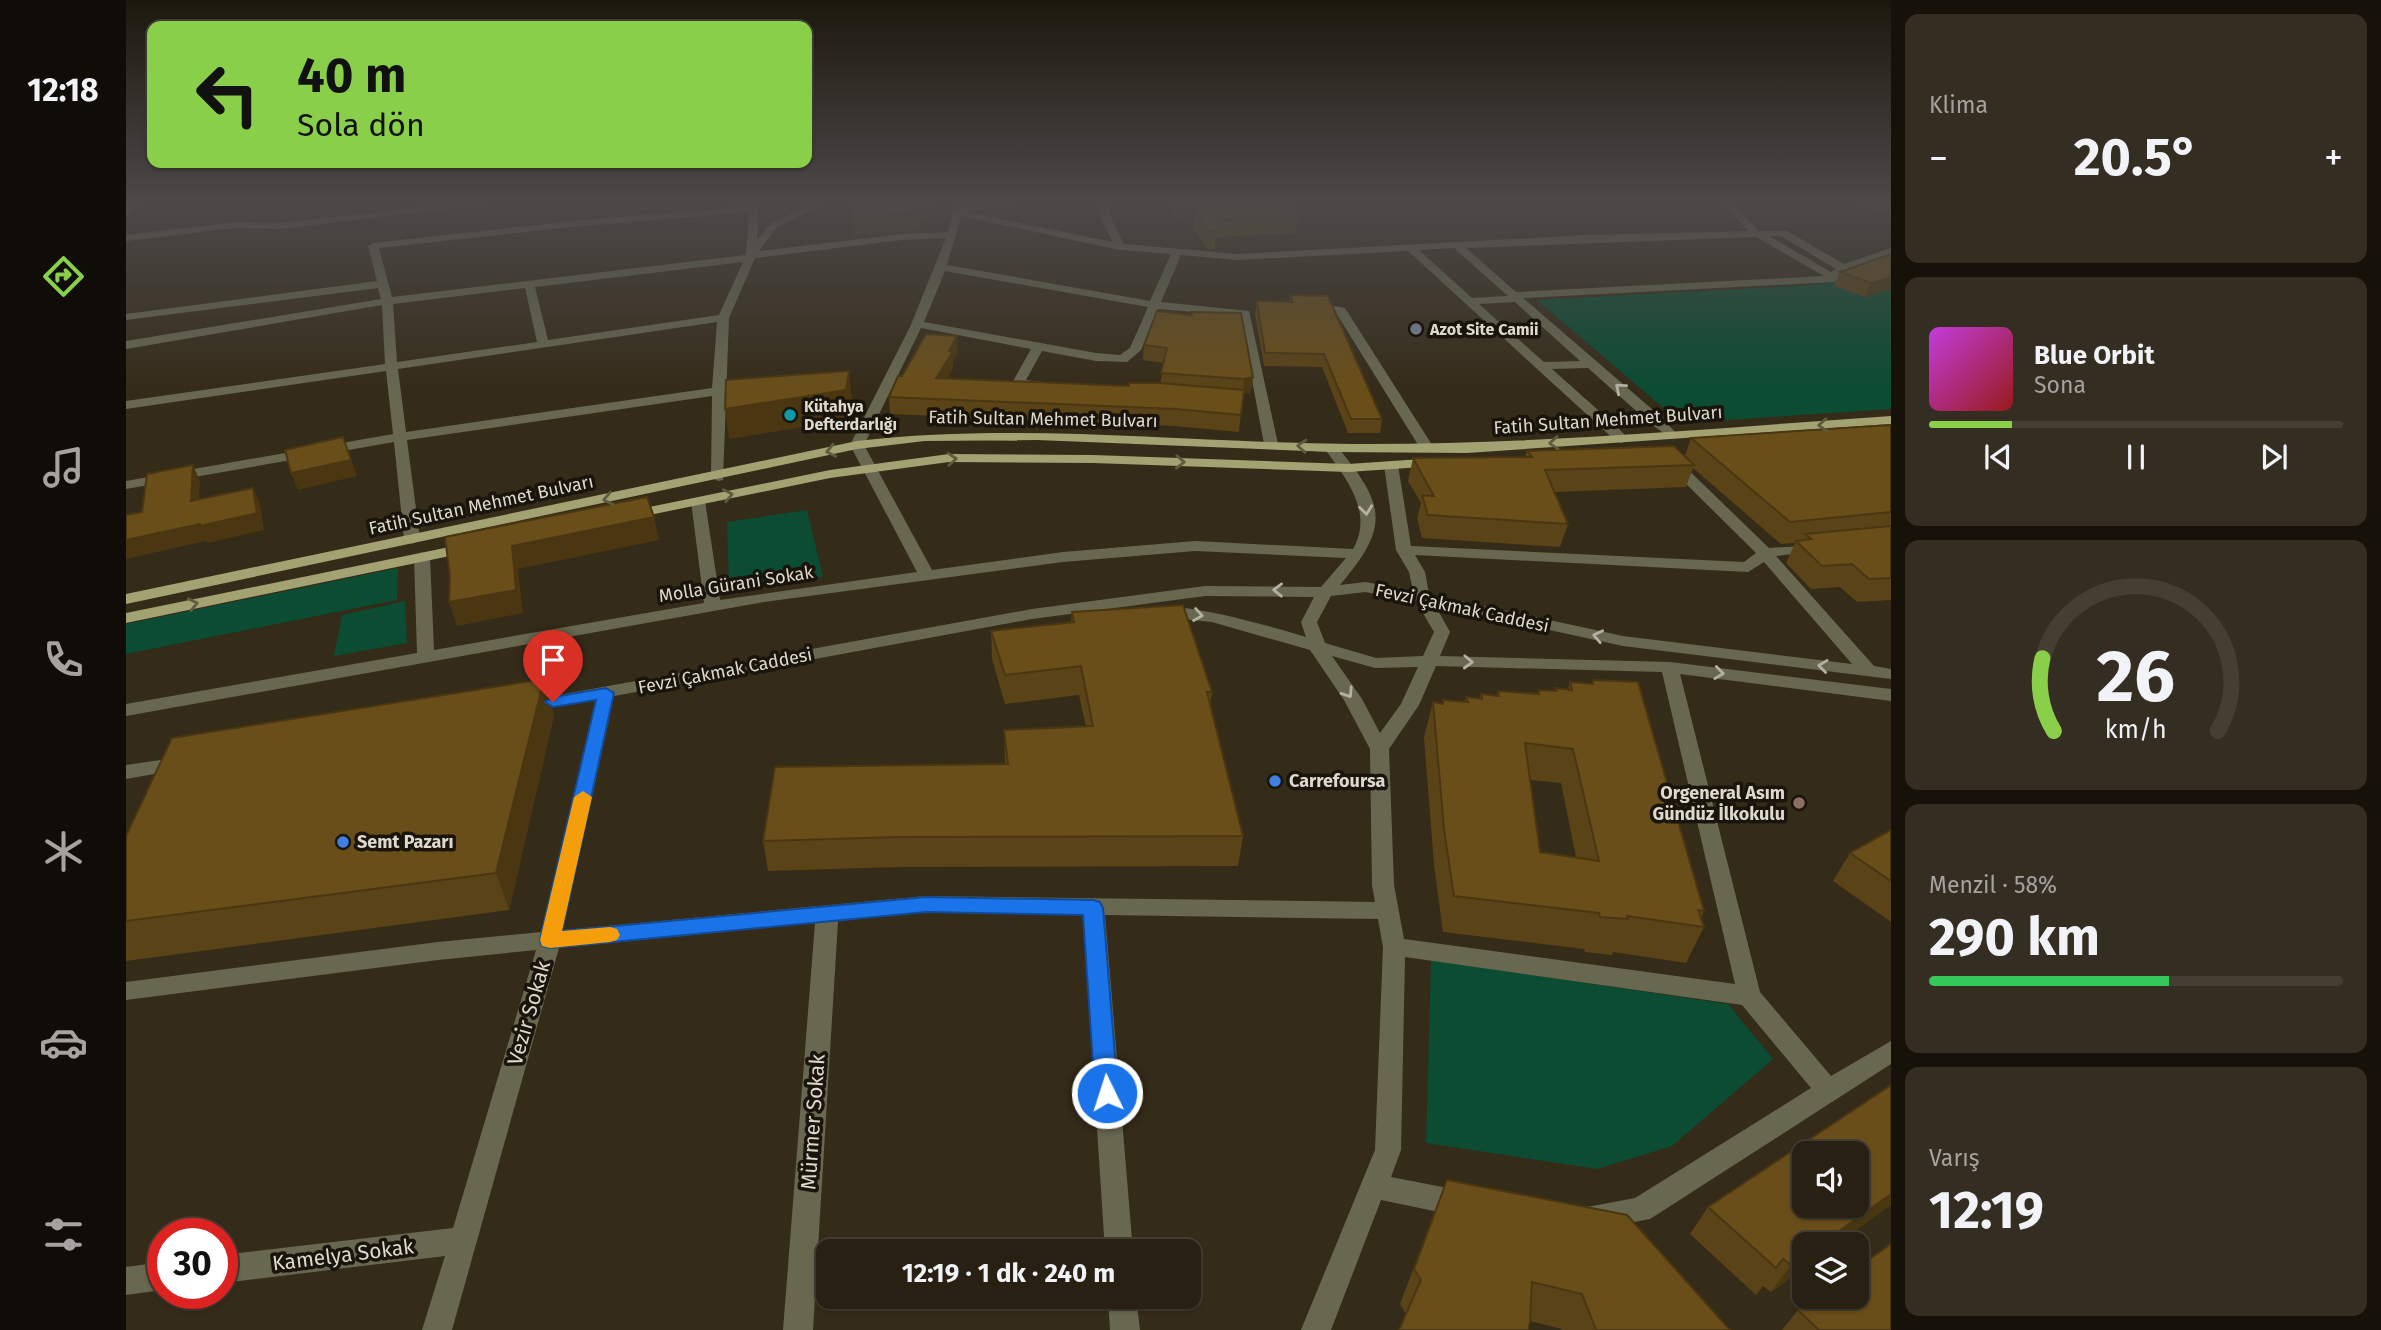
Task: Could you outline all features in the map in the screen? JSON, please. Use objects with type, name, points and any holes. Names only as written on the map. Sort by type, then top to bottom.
[{"type":"main road","name":"Fatih Sultan Mehmet Bulvarı","points":[[126,600],[718,477],[857,445],[925,437],[1037,436],[1331,448],[1427,448],[1622,439],[1891,421]]},
{"type":"main road","points":[[1670,434],[1689,448]]},
{"type":"main road","name":"Fatih Sultan Mehmet Bulvarı","points":[[1662,452],[1891,435]]},
{"type":"main road","points":[[1622,439],[1636,453]]},
{"type":"main road","name":"Fatih Sultan Mehmet Bulvarı","points":[[618,517],[871,469],[949,458],[1093,459],[1348,468],[1559,458]]},
{"type":"main road","points":[[126,618],[487,544]]},
{"type":"street","points":[[377,265],[387,301],[391,364],[412,539]]},
{"type":"street","points":[[126,345],[387,301],[673,265]]},
{"type":"street","points":[[718,477],[718,391],[723,318],[746,265]]},
{"type":"street","points":[[916,324],[1123,359],[1136,350],[1171,265]]},
{"type":"street","points":[[1430,265],[1622,439]]},
{"type":"street","points":[[1480,265],[1670,434]]},
{"type":"street","points":[[1470,301],[1834,279],[1812,265]]},
{"type":"street","points":[[1837,265],[1844,269]]},
{"type":"street","points":[[1831,276],[1854,265]]},
{"type":"street","points":[[927,575],[857,445],[916,324],[940,267],[1155,305],[1245,313],[1256,401],[1271,444]]},
{"type":"street","points":[[529,282],[543,343]]},
{"type":"street","points":[[126,317],[381,284]]},
{"type":"street","points":[[1339,308],[1427,448]]},
{"type":"street","points":[[126,405],[391,364],[723,318]]},
{"type":"street","points":[[1038,346],[1018,383],[1059,386]]},
{"type":"street","points":[[1543,366],[1592,364]]},
{"type":"street","points":[[126,485],[400,437],[718,391]]},
{"type":"street","points":[[1606,422],[1655,419]]},
{"type":"street","points":[[1316,1330],[1388,1150],[1394,947],[1383,885],[1379,749],[1353,699],[1318,648],[1309,622],[1324,592],[1358,554],[1369,533],[1365,497],[1348,468],[1331,448]]},
{"type":"street","points":[[1662,452],[1765,553],[1869,672]]},
{"type":"street","points":[[1379,749],[1410,705],[1431,661],[1441,632],[1422,597],[1417,572],[1404,550],[1391,465]]},
{"type":"street","points":[[698,501],[713,606]]},
{"type":"street","name":"Molla Gürani Sokak","points":[[126,710],[426,659],[713,606],[1063,557],[1195,546],[1358,554]]},
{"type":"street","points":[[1404,550],[1748,567],[1765,553],[1828,547]]},
{"type":"street","points":[[422,557],[426,659]]},
{"type":"street","name":"Fevzi Çakmak Caddesi","points":[[510,709],[1032,614],[1205,591],[1324,592],[1365,587],[1623,641],[1891,674]]},
{"type":"street","name":"Fevzi Çakmak Caddesi","points":[[1032,614],[1175,611],[1252,627],[1375,663],[1431,661],[1670,667],[1891,695]]},
{"type":"street","points":[[1670,667],[1749,996],[1829,1091]]},
{"type":"street","points":[[1868,692],[1891,708]]},
{"type":"street","name":"Vezir Sokak","points":[[437,1330],[550,940],[606,693]]},
{"type":"street","points":[[126,772],[195,761]]},
{"type":"street","points":[[126,991],[438,951],[926,904],[1388,911]]},
{"type":"street","points":[[1093,908],[1118,1239]]},
{"type":"street","name":"Mürmer Sokak","points":[[798,1330],[827,914]]},
{"type":"street","points":[[1394,947],[1749,996]]},
{"type":"street","points":[[1574,1219],[1619,1224],[1891,1052]]},
{"type":"street","points":[[1374,1186],[1483,1208]]},
{"type":"street","name":"Kamelya Sokak","points":[[238,1267],[463,1240]]},
{"type":"street","points":[[126,1281],[147,1278]]},
{"type":"street","points":[[1123,1309],[1125,1330]]},
{"type":"green space","points":[[1881,265],[1891,265],[1891,409],[1681,423],[1537,300],[1816,285],[1847,279]]},
{"type":"green space","points":[[807,510],[823,577],[729,589],[727,522]]},
{"type":"green space","points":[[398,568],[397,600],[126,654],[126,624]]},
{"type":"green space","points":[[405,601],[407,643],[334,656],[342,615]]},
{"type":"green space","points":[[1431,960],[1728,1004],[1773,1059],[1672,1146],[1597,1169],[1426,1143]]},
{"type":"building","points":[[1860,265],[1891,265],[1891,277],[1871,283],[1840,272]]},
{"type":"building","points":[[1290,295],[1328,296],[1382,419],[1351,419],[1324,354],[1265,353],[1257,301],[1293,302]]},
{"type":"building","points":[[1157,311],[1192,315],[1191,312],[1241,313],[1253,377],[1244,379],[1161,373],[1167,348],[1144,345]]},
{"type":"building","points":[[926,334],[957,336],[949,351],[953,352],[936,378],[1129,386],[1129,383],[1159,383],[1244,390],[1241,415],[1176,409],[889,397],[898,376],[902,376]]},
{"type":"building","points":[[849,371],[846,390],[725,409],[726,380]]},
{"type":"building","points":[[1891,425],[1891,512],[1790,522],[1691,438]]},
{"type":"building","points":[[343,437],[351,460],[291,473],[285,450]]},
{"type":"building","points":[[1674,446],[1694,465],[1545,470],[1568,524],[1428,515],[1422,495],[1434,496],[1413,458],[1532,457],[1527,451]]},
{"type":"building","points":[[193,465],[191,501],[253,488],[257,513],[126,540],[126,515],[142,512],[147,474]]},
{"type":"building","points":[[647,497],[654,517],[512,546],[516,590],[449,602],[450,576],[445,537]]},
{"type":"building","points":[[1891,526],[1891,578],[1869,579],[1852,564],[1822,566],[1796,541],[1811,539],[1805,534]]},
{"type":"building","points":[[1183,605],[1212,692],[1207,692],[1243,836],[899,837],[763,841],[775,767],[1008,764],[1004,730],[1093,726],[1081,666],[1005,675],[991,631],[1074,622],[1072,612]]},
{"type":"building","name":"Semt Pazarı","points":[[544,679],[496,873],[126,921],[126,836],[172,738]]},
{"type":"building","points":[[1593,680],[1638,682],[1704,911],[1698,910],[1704,927],[1627,916],[1628,919],[1600,917],[1599,913],[1454,896],[1444,829],[1433,702],[1468,702],[1466,697],[1482,699],[1481,694],[1499,696],[1498,691],[1539,694],[1539,690],[1556,691],[1555,688],[1572,690],[1570,682],[1593,684]],"holes":[[[1525,743],[1573,749],[1599,861],[1540,852]]]},
{"type":"building","points":[[1891,830],[1891,881],[1850,853]]},
{"type":"building","points":[[1891,1085],[1891,1194],[1869,1210],[1869,1141],[1807,1141]]},
{"type":"building","points":[[1792,1151],[1792,1218],[1857,1218],[1838,1232],[1792,1232],[1792,1264],[1783,1259],[1776,1268],[1708,1207]]},
{"type":"building","points":[[1447,1180],[1627,1215],[1730,1330],[1596,1330],[1582,1294],[1532,1282],[1528,1330],[1399,1330],[1421,1280],[1414,1269]]},
{"type":"building","points":[[1891,1244],[1891,1330],[1819,1330],[1798,1310],[1869,1309],[1869,1260]]},
{"type":"slow traffic","points":[[583,797],[550,940],[610,935]]},
{"type":"place","name":"Azot Site Camii","points":[[1416,329]]},
{"type":"place","name":"Kütahya Defterdarlığı","points":[[790,415]]},
{"type":"place","name":"Carrefoursa","points":[[1275,781]]},
{"type":"place","name":"Orgeneral Asım Gündüz İlkokulu","points":[[1799,803]]},
{"type":"place","name":"Semt Pazarı","points":[[343,842]]},
{"type":"route","points":[[553,702],[606,693],[550,940],[926,904],[1093,908],[1107,1093]]}]
